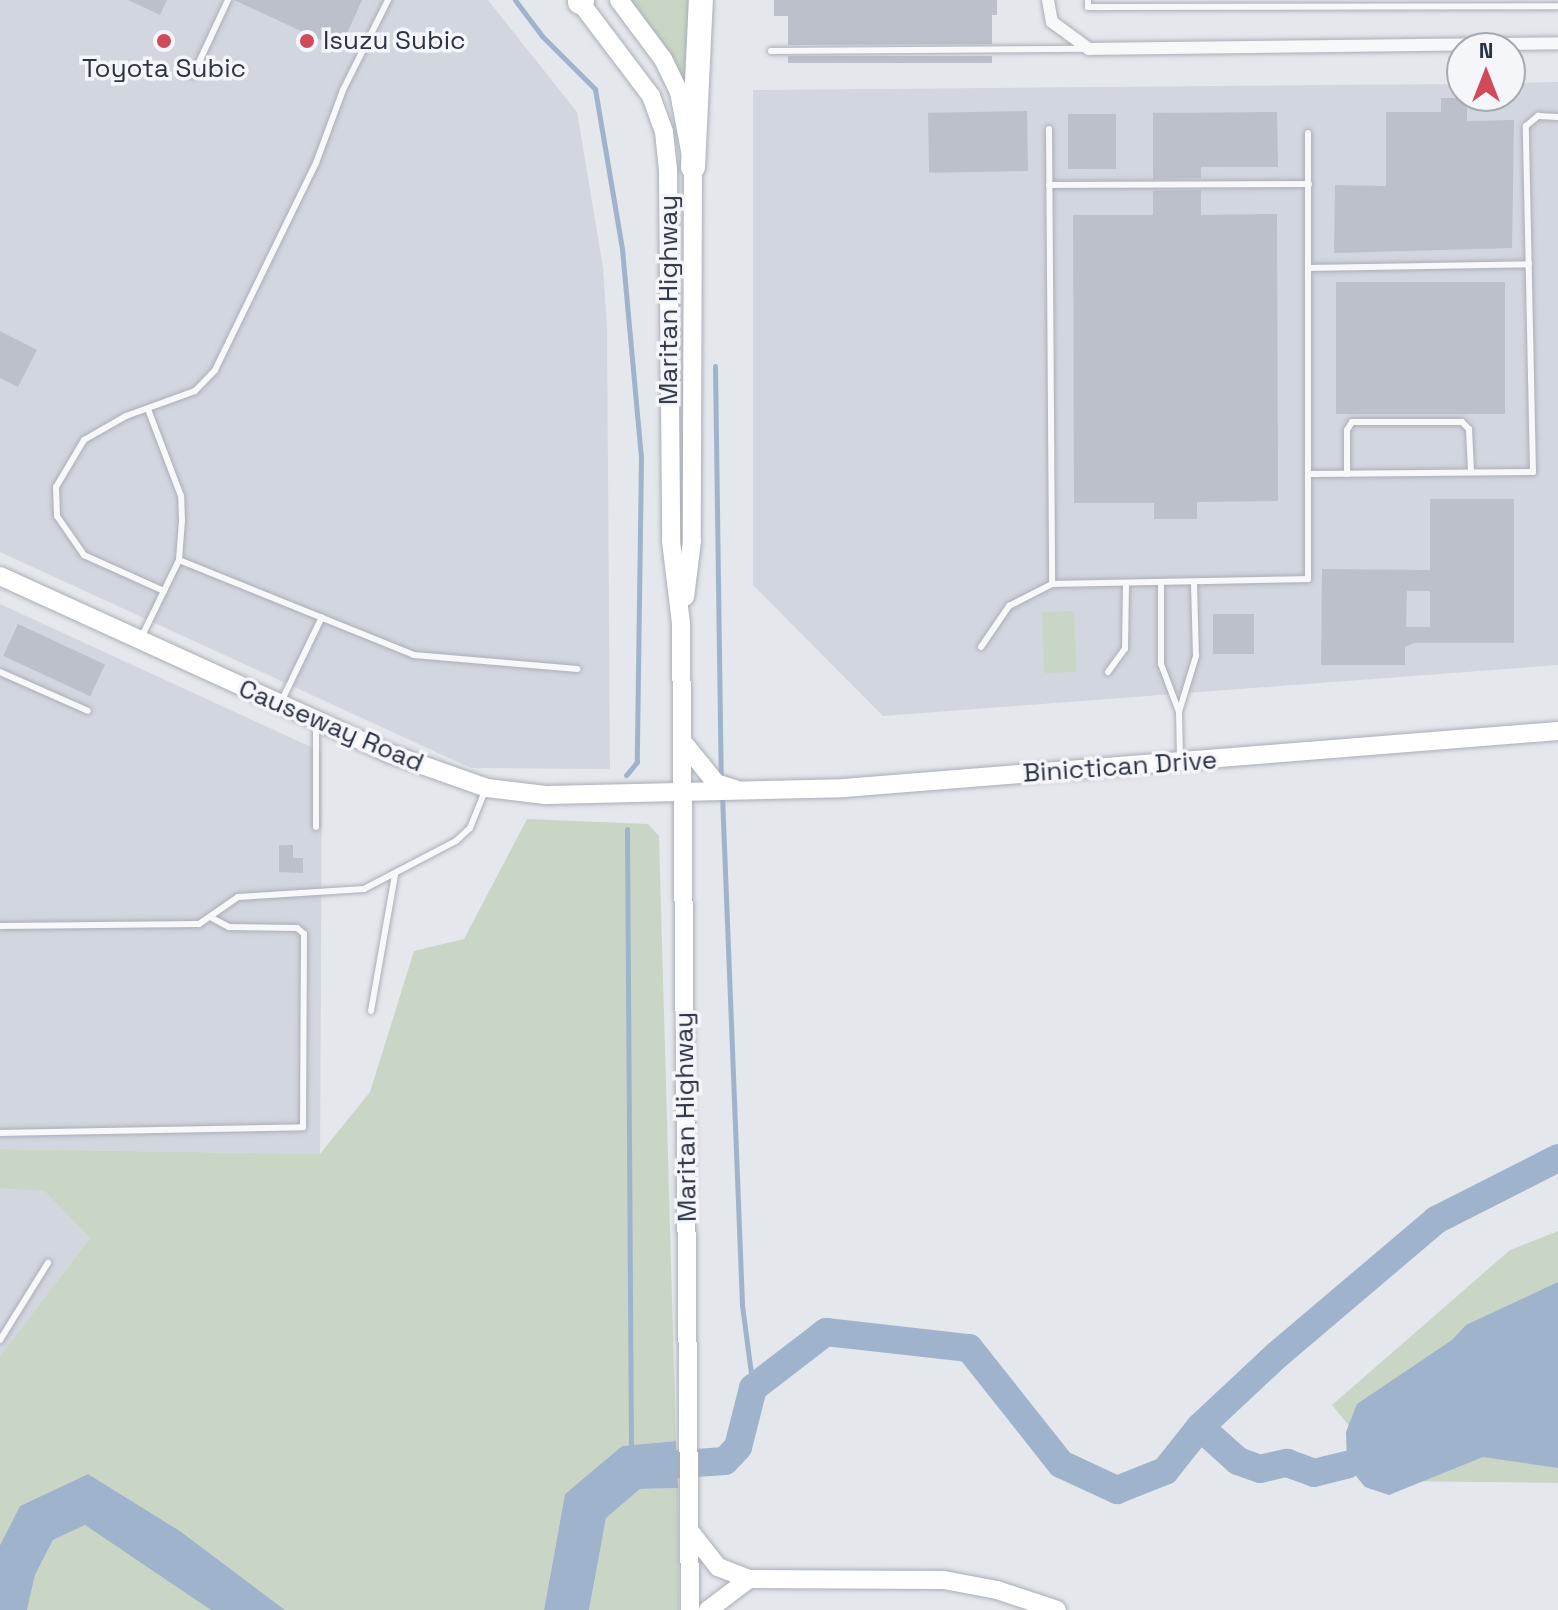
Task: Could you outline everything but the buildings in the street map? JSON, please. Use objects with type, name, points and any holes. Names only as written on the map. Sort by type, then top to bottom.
[{"type":"highway","points":[[693,167],[701,0]]},
{"type":"main road","name":"Maritan Highway","points":[[619,0],[663,59],[679,92],[693,167],[692,541],[681,624]]},
{"type":"main road","name":"Maritan Highway","points":[[581,1],[639,76],[664,132],[671,541],[681,624],[690,1610]]},
{"type":"main road","name":"Causeway Road","points":[[0,576],[279,706],[487,788],[546,795],[682,795]]},
{"type":"main road","name":"Binictican Drive","points":[[682,795],[1180,763],[1558,731]]},
{"type":"main road","points":[[682,741],[716,783],[743,793]]},
{"type":"main road","points":[[689,1530],[718,1567],[749,1579],[944,1580],[997,1590],[1057,1610]]},
{"type":"main road","points":[[708,1610],[749,1579]]},
{"type":"street","points":[[1048,0],[1052,22],[1089,49],[1558,43]]},
{"type":"lane","points":[[193,75],[228,0]]},
{"type":"lane","points":[[164,591],[84,555],[53,502],[56,487],[84,440],[148,409],[195,391],[215,370],[316,163],[343,90],[388,0]]},
{"type":"lane","points":[[1088,0],[1088,7],[1415,3],[1558,6]]},
{"type":"lane","points":[[771,51],[1089,49]]},
{"type":"lane","points":[[1311,474],[1533,472],[1526,126],[1538,116],[1558,117]]},
{"type":"lane","points":[[1049,129],[1052,584]]},
{"type":"lane","points":[[981,647],[1009,606],[1052,584],[1161,585],[1308,579],[1311,474],[1308,133]]},
{"type":"lane","points":[[1049,185],[1309,184]]},
{"type":"lane","points":[[1310,268],[1529,264]]},
{"type":"lane","points":[[139,641],[179,560],[181,496],[148,409]]},
{"type":"lane","points":[[1347,474],[1347,430],[1352,422],[1462,422],[1469,429],[1471,472]]},
{"type":"lane","points":[[179,560],[414,655],[577,669]]},
{"type":"lane","points":[[1108,672],[1125,649],[1126,583]]},
{"type":"lane","points":[[1180,763],[1179,712],[1196,656],[1194,584]]},
{"type":"lane","points":[[1161,585],[1161,664],[1179,712]]},
{"type":"lane","points":[[279,706],[322,617]]},
{"type":"lane","points":[[0,672],[88,711]]},
{"type":"lane","points":[[316,722],[316,827]]},
{"type":"lane","points":[[0,926],[199,924],[212,918],[238,897],[364,889],[395,875],[470,828],[487,788]]},
{"type":"lane","points":[[371,1011],[395,875]]},
{"type":"lane","points":[[0,1133],[303,1127],[304,934],[297,928],[229,927],[212,918]]},
{"type":"lane","points":[[0,1340],[48,1263]]},
{"type":"shaded area","points":[[0,0],[488,0],[577,112],[603,268],[607,328],[610,769],[471,768],[0,552]]},
{"type":"shaded area","points":[[1558,82],[1558,665],[883,716],[753,585],[753,90],[1446,84],[1446,112],[1526,112],[1526,83]]},
{"type":"shaded area","points":[[0,604],[322,752],[320,1154],[0,1149]]},
{"type":"shaded area","points":[[22,1186],[44,1191],[90,1238],[0,1356],[0,1188]]},
{"type":"green space","points":[[628,0],[694,0],[686,88]]},
{"type":"green space","points":[[1074,611],[1076,672],[1044,673],[1042,612]]},
{"type":"green space","points":[[527,819],[648,824],[659,836],[676,1441],[622,1446],[565,1494],[544,1610],[285,1610],[180,1531],[88,1474],[20,1506],[0,1545],[0,1356],[90,1238],[44,1191],[0,1188],[0,1149],[320,1154],[370,1092],[414,951],[464,939]]},
{"type":"green space","points":[[1558,1231],[1558,1483],[1394,1481],[1332,1405],[1510,1250]]},
{"type":"green space","points":[[678,1488],[679,1610],[589,1610],[606,1518],[640,1489]]},
{"type":"green space","points":[[85,1525],[155,1568],[211,1610],[27,1610],[35,1575],[53,1540]]},
{"type":"water","points":[[1558,1282],[1558,1468],[1483,1457],[1389,1495],[1365,1487],[1347,1465],[1346,1432],[1357,1404],[1452,1340],[1466,1325]]},
{"type":"water","points":[[676,1441],[678,1488],[640,1489],[606,1518],[589,1610],[544,1610],[565,1494],[622,1446]]},
{"type":"water","points":[[88,1474],[180,1531],[285,1610],[211,1610],[85,1525],[53,1540],[35,1575],[27,1610],[0,1610],[0,1545],[20,1506]]},
{"type":"waterway","points":[[515,0],[542,36],[595,89],[622,249],[641,458],[637,762],[626,775]]},
{"type":"waterway","points":[[715,366],[721,781]]},
{"type":"waterway","points":[[722,795],[742,1305],[753,1388]]},
{"type":"waterway","points":[[627,829],[631,1448]]},
{"type":"waterway","points":[[638,1467],[725,1461],[738,1447],[753,1388],[826,1332],[969,1348],[1061,1464],[1117,1490],[1165,1471],[1200,1427],[1277,1355],[1436,1220],[1558,1158]]},
{"type":"waterway","points":[[1200,1427],[1238,1461],[1260,1469],[1287,1463],[1314,1473],[1347,1465]]},
{"type":"place","name":"Toyota Subic","points":[[164,41]]},
{"type":"place","name":"Isuzu Subic","points":[[307,41]]}]
